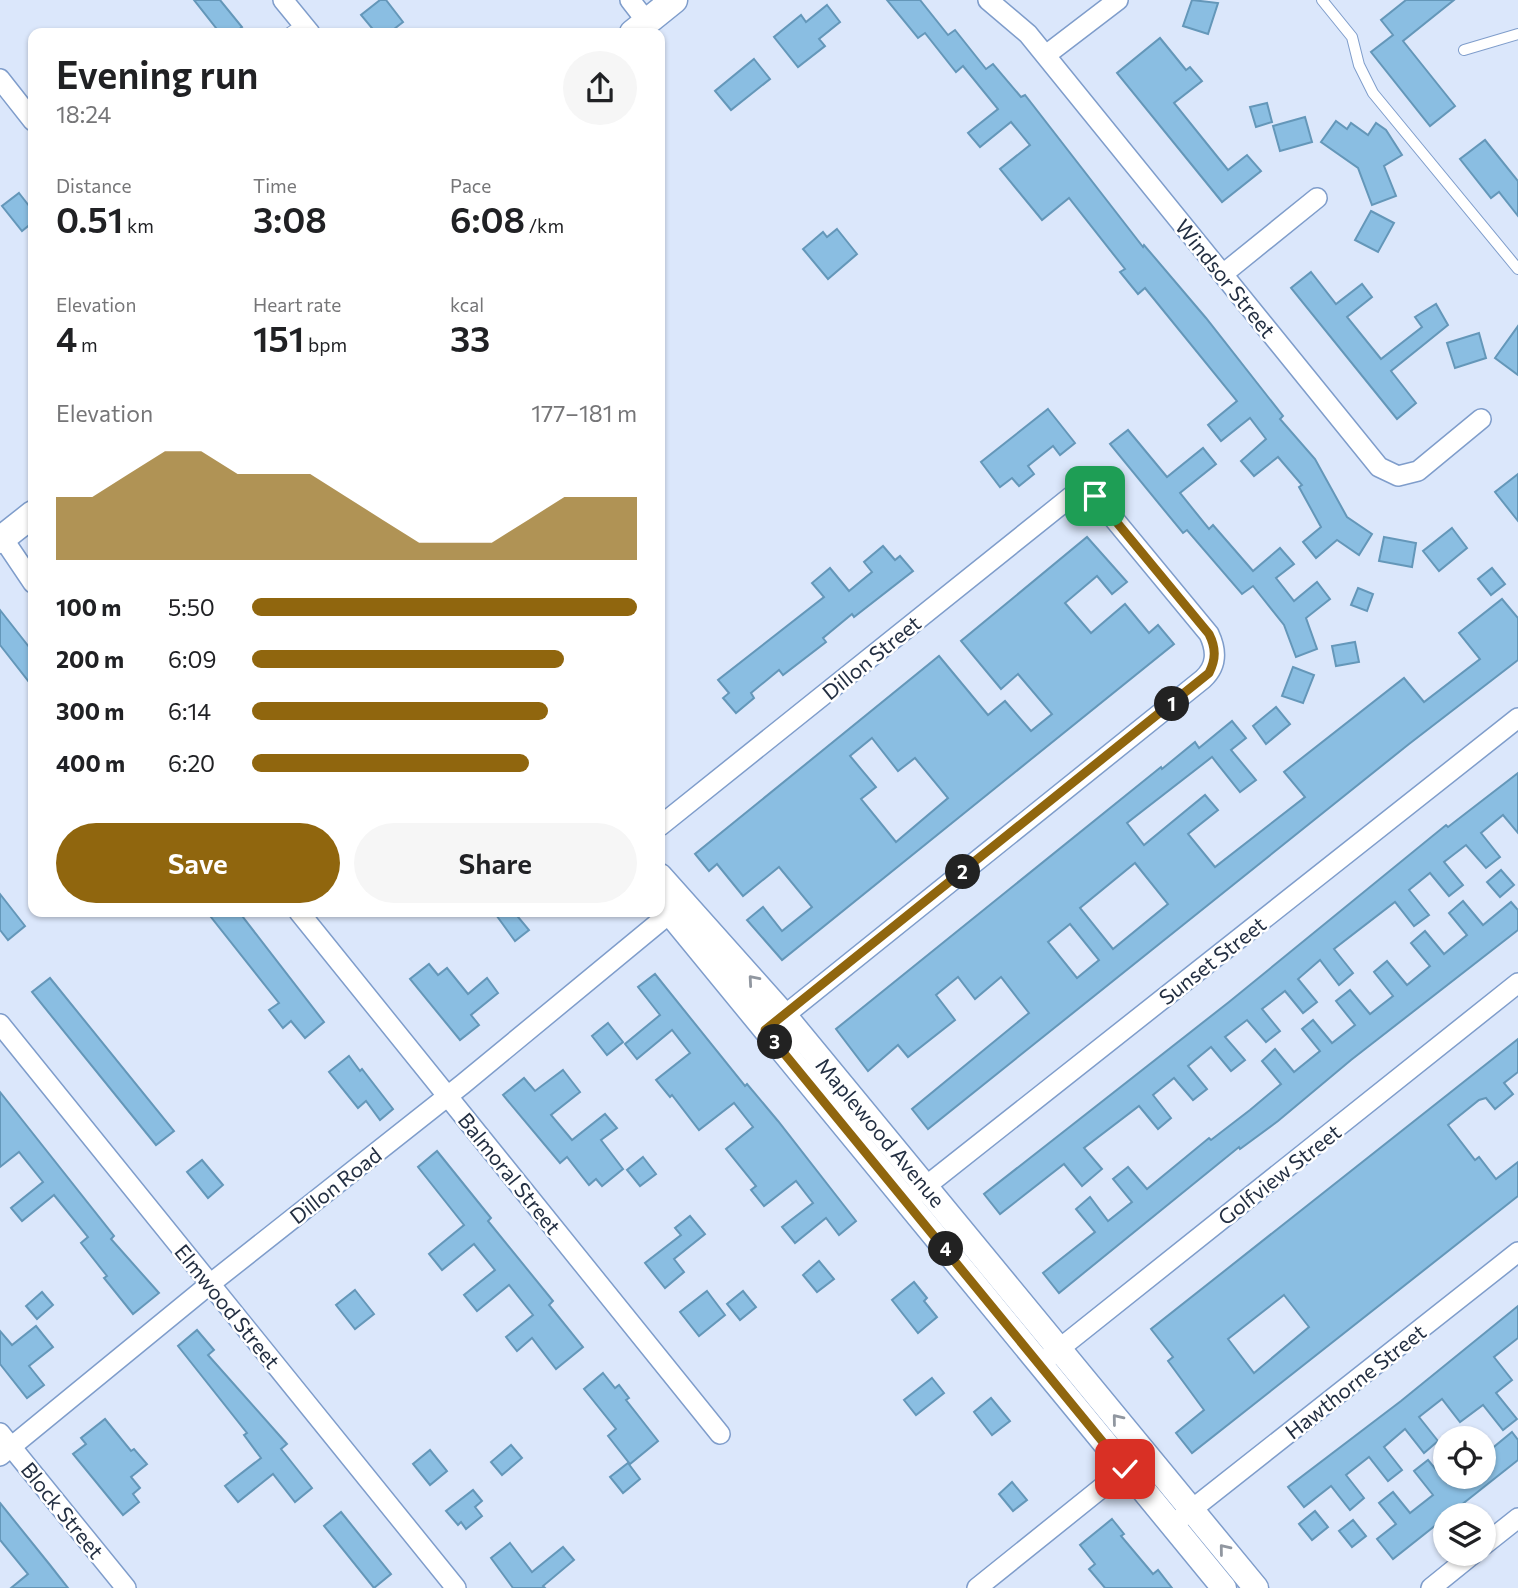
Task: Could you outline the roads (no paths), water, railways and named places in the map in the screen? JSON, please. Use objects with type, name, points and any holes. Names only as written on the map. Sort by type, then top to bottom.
[{"type":"main road","points":[[640,27],[674,0]]},
{"type":"main road","points":[[1,538],[28,518]]},
{"type":"street","points":[[284,0],[299,28]]},
{"type":"street","points":[[630,0],[640,27]]},
{"type":"street","name":"Windsor Street","points":[[989,0],[1018,23],[1046,55],[1380,467],[1391,474],[1406,475],[1418,471],[1482,419]]},
{"type":"street","points":[[1046,55],[1118,0]]},
{"type":"street","points":[[0,79],[28,115]]},
{"type":"street","points":[[1223,274],[1317,198]]},
{"type":"street","name":"Dillon Street","points":[[665,822],[1078,491],[1095,496],[1209,634],[1214,645],[1214,662],[1203,679],[775,1022]]},
{"type":"street","points":[[1,538],[28,576]]},
{"type":"street","name":"Sunset Street","points":[[917,1194],[1518,718]]},
{"type":"street","name":"Maplewood Avenue","points":[[665,882],[775,1022],[917,1194],[1060,1348],[1182,1518],[1224,1588]]},
{"type":"street","name":"Maplewood Avenue","points":[[665,909],[775,1022]]},
{"type":"street","name":"Balmoral Street","points":[[303,917],[720,1434]]},
{"type":"street","name":"Dillon Road","points":[[4,1445],[448,1096],[654,917]]},
{"type":"street","name":"Golfview Street","points":[[1040,1364],[1518,984]]},
{"type":"street","name":"Elmwood Street","points":[[0,1024],[456,1588]]},
{"type":"street","name":"Maplewood Avenue","points":[[917,1194],[1040,1364],[1125,1469],[1182,1518],[1255,1588]]},
{"type":"street","name":"Hawthorne Street","points":[[1182,1518],[1518,1252]]},
{"type":"street","name":"Block Street","points":[[4,1445],[126,1588]]},
{"type":"street","points":[[977,1588],[1125,1469]]},
{"type":"street","points":[[1496,1535],[1518,1518]]},
{"type":"street","points":[[1431,1588],[1458,1566]]},
{"type":"lane","points":[[1322,0],[1352,37],[1359,65],[1373,93],[1518,269]]},
{"type":"lane","points":[[1464,50],[1518,34]]}]
